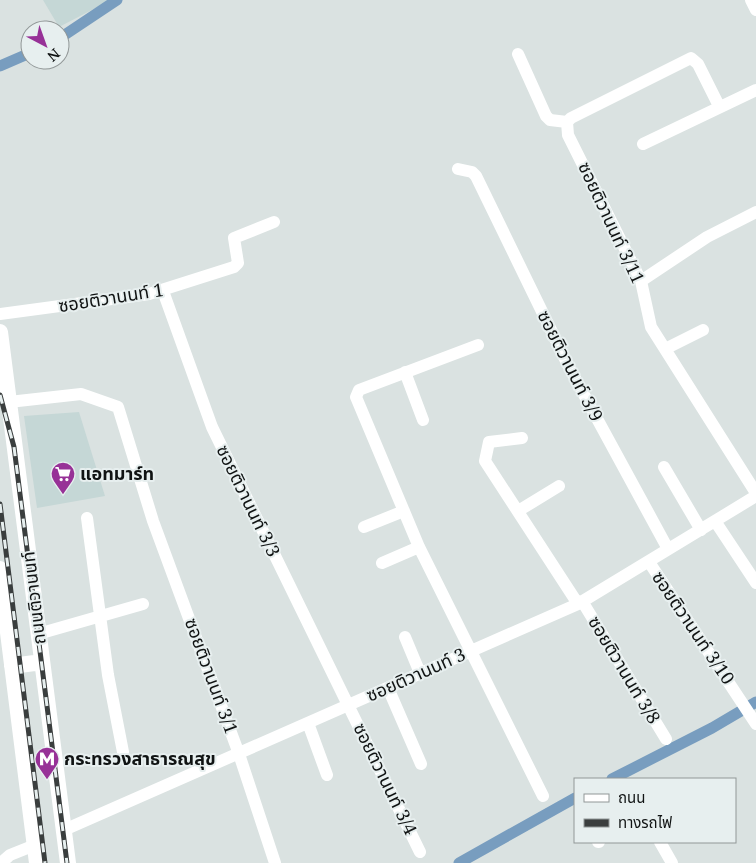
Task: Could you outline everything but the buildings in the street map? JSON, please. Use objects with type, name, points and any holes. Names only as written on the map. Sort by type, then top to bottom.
[{"type":"main road","name":"ถนนติวานนท์","points":[[0,332],[68,863]]},
{"type":"main road","name":"ถนนติวานนท์","points":[[0,569],[6,668],[37,863]]},
{"type":"main road","points":[[6,668],[42,662]]},
{"type":"street","points":[[750,0],[756,10]]},
{"type":"street","points":[[518,54],[546,116],[550,120],[567,122],[578,114],[692,58],[698,64],[719,106]]},
{"type":"street","points":[[643,144],[719,106],[756,90]]},
{"type":"street","name":"ซอยติวานนท์ 3/11","points":[[567,122],[568,135],[641,281],[648,321],[756,494]]},
{"type":"street","name":"ซอยติวานนท์ 3/9","points":[[458,169],[472,172],[478,180],[570,369],[668,550]]},
{"type":"street","points":[[641,281],[707,237],[756,212]]},
{"type":"street","name":"ซอยติวานนท์ 1","points":[[0,314],[163,291],[234,267],[238,263],[234,238],[274,222]]},
{"type":"street","name":"ซอยติวานนท์ 3/3","points":[[163,291],[212,426],[349,705]]},
{"type":"street","points":[[665,349],[703,330]]},
{"type":"street","points":[[478,345],[359,390],[356,397],[419,547],[543,796]]},
{"type":"street","points":[[405,372],[423,420]]},
{"type":"street","name":"ซอยติวานนท์ 3/1","points":[[10,402],[80,394],[118,407],[153,521],[183,598],[276,863]]},
{"type":"street","name":"ซอยติวานนท์ 3/8","points":[[522,438],[489,442],[485,461],[580,602],[666,739]]},
{"type":"street","points":[[664,467],[701,530]]},
{"type":"street","points":[[518,512],[560,486]]},
{"type":"street","name":"ซอยติวานนท์ 3","points":[[64,830],[580,602],[649,562],[756,494]]},
{"type":"street","points":[[364,528],[404,511]]},
{"type":"street","points":[[87,518],[108,675],[123,752]]},
{"type":"street","points":[[715,521],[756,583]]},
{"type":"street","points":[[382,563],[419,547]]},
{"type":"street","name":"ซอยติวานนท์ 3/10","points":[[649,562],[755,722]]},
{"type":"street","points":[[38,634],[143,604]]},
{"type":"street","points":[[405,636],[420,673]]},
{"type":"street","points":[[388,688],[421,764]]},
{"type":"street","name":"ซอยติวานนท์ 3/4","points":[[349,705],[420,852]]},
{"type":"street","points":[[308,723],[327,775]]},
{"type":"street","points":[[661,843],[672,863]]},
{"type":"street","points":[[1,863],[10,855],[35,845]]},
{"type":"shaded area","points":[[43,0],[111,0],[70,21],[55,20]]},
{"type":"shaded area","points":[[79,412],[105,496],[37,508],[24,416]]},
{"type":"waterway","points":[[70,31],[117,0]]},
{"type":"waterway","points":[[0,66],[20,57]]},
{"type":"waterway","points":[[614,778],[712,728],[756,702]]},
{"type":"waterway","points":[[459,863],[574,799]]},
{"type":"railway","points":[[0,395],[14,447],[67,863]]},
{"type":"railway","points":[[0,504],[45,863]]},
{"type":"place","name":"แอทมาร์ท","points":[[63,495]]},
{"type":"place","name":"กระทรวงสาธารณสุข","points":[[47,780]]}]
